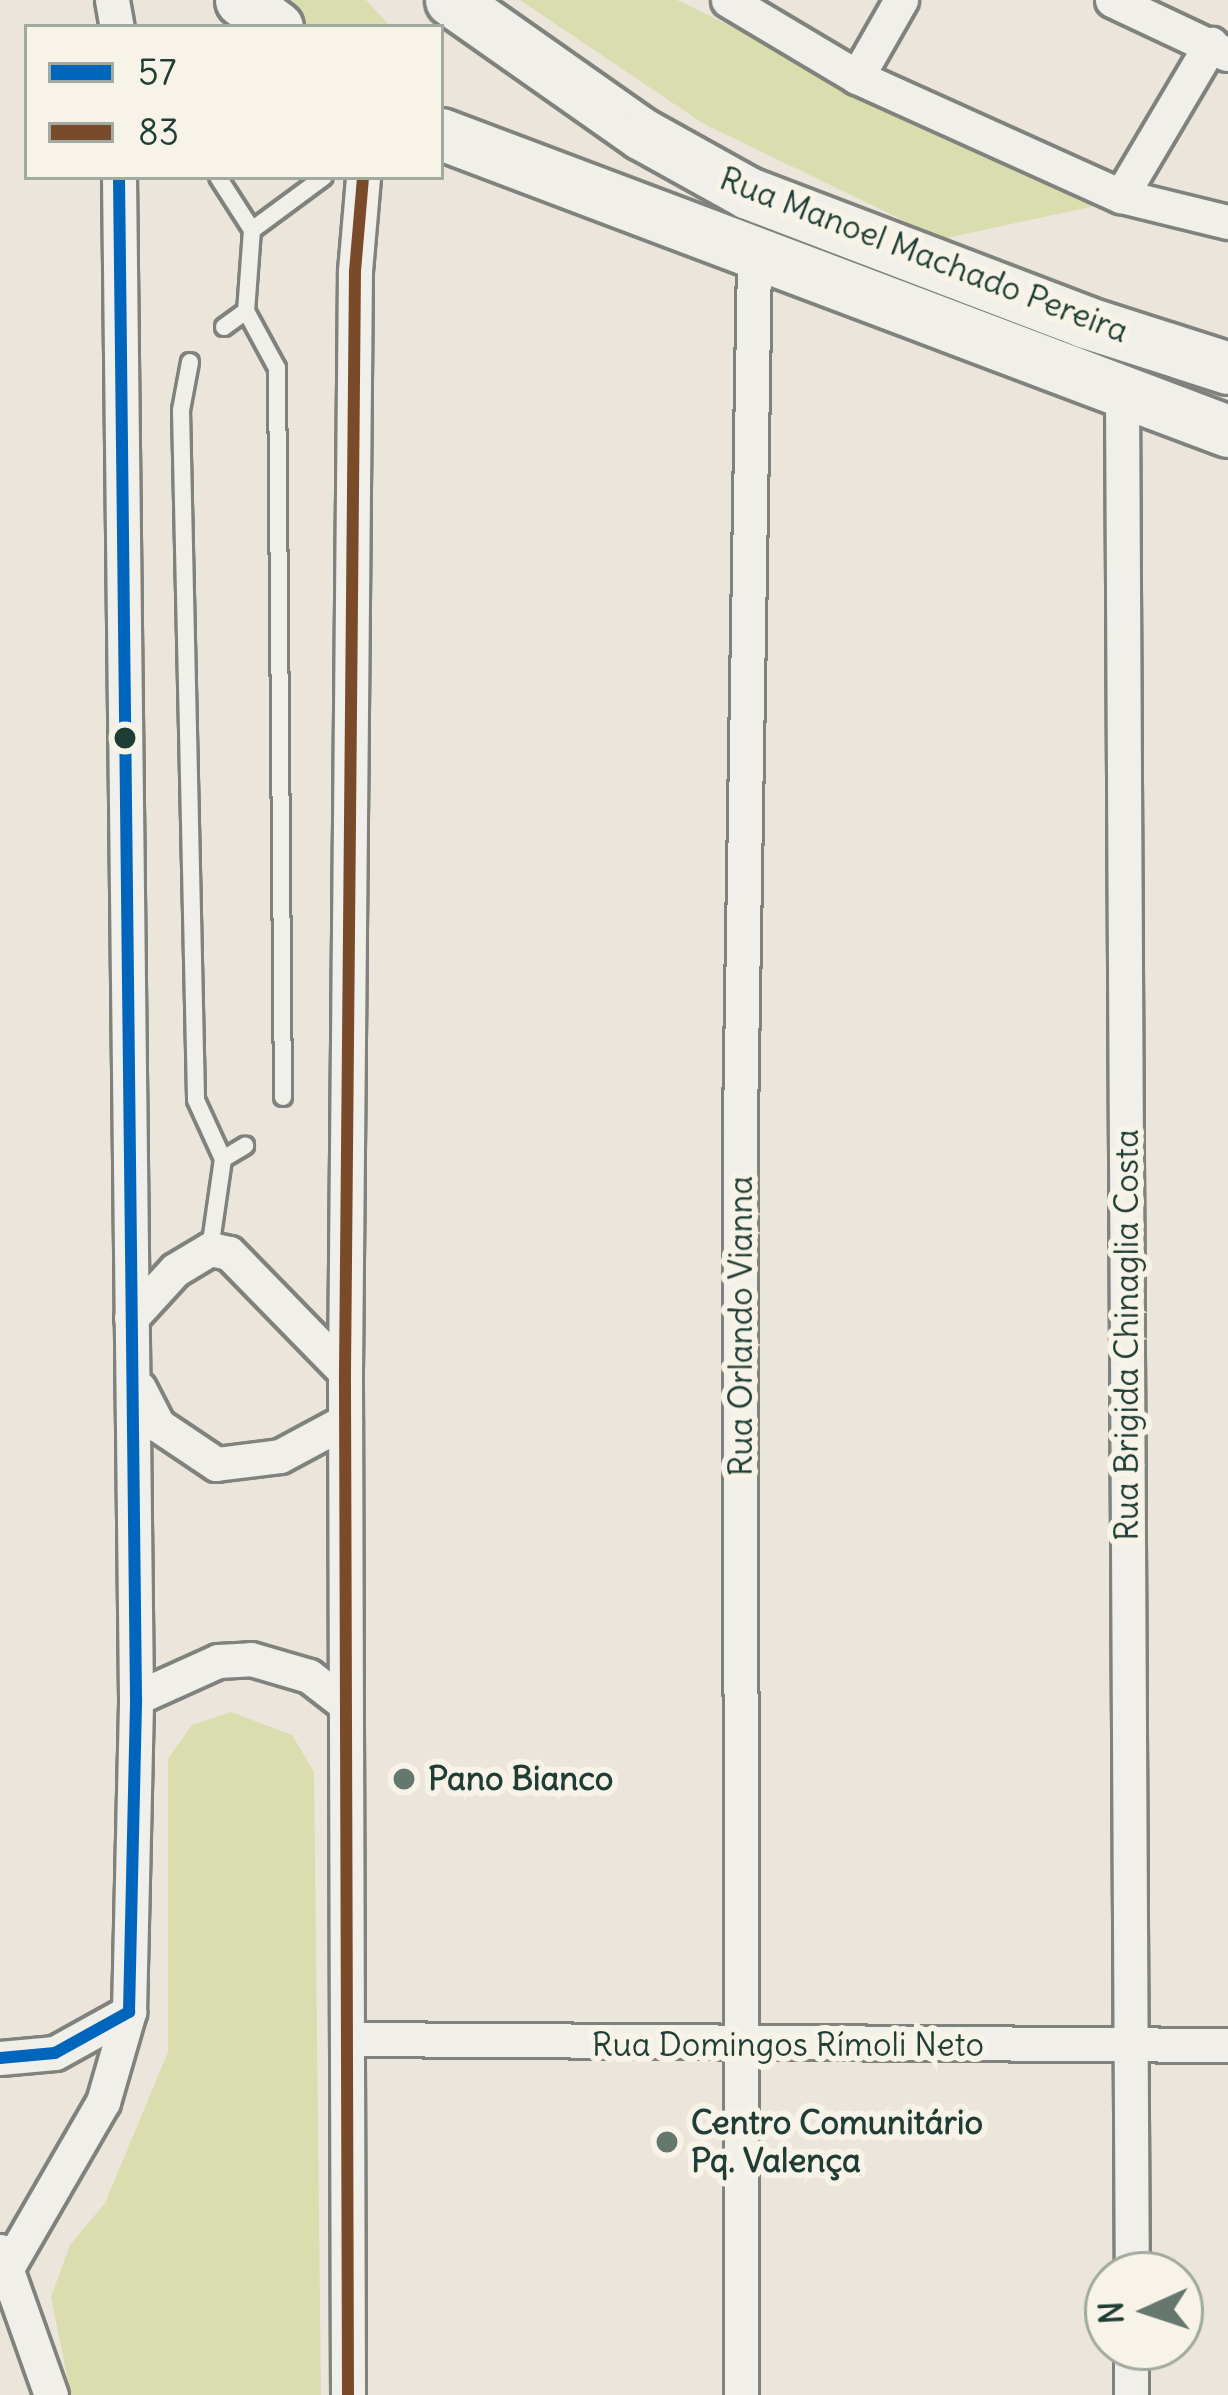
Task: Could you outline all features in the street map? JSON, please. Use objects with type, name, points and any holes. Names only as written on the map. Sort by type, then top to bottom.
[{"type":"main road","points":[[241,0],[273,24]]},
{"type":"main road","name":"Rua Manoel Machado Pereira","points":[[451,0],[642,134],[748,193],[1085,322],[1228,368]]},
{"type":"main road","name":"Rua Manoel Machado Pereira","points":[[444,135],[754,256],[1228,431]]},
{"type":"street","points":[[728,0],[857,76],[1121,196],[1228,223]]},
{"type":"street","points":[[857,76],[901,0]]},
{"type":"street","points":[[1112,0],[1219,50],[1121,196]]},
{"type":"street","points":[[51,2395],[3,2259],[103,2102],[129,2012],[136,1698],[119,180]]},
{"type":"street","points":[[349,2395],[345,1372],[355,271],[363,180]]},
{"type":"street","name":"Rua Orlando Vianna","points":[[741,2395],[740,1121],[754,256]]},
{"type":"street","name":"Rua Brigida Chinaglia Costa","points":[[1122,394],[1132,2251]]},
{"type":"street","points":[[131,1318],[160,1281],[210,1249],[242,1263],[345,1372]]},
{"type":"street","points":[[134,1379],[158,1425],[216,1464],[280,1456],[345,1421]]},
{"type":"street","points":[[136,1698],[218,1661],[251,1659],[309,1676],[345,1704]]},
{"type":"street","points":[[0,2058],[55,2053],[129,2012]]},
{"type":"street","name":"Rua Domingos Rímoli Neto","points":[[349,2039],[741,2047],[1228,2045]]},
{"type":"lane","points":[[220,180],[252,230],[245,311],[277,368],[283,1097]]},
{"type":"lane","points":[[252,230],[320,180]]},
{"type":"lane","points":[[224,327],[245,311]]},
{"type":"lane","points":[[190,362],[181,410],[196,1100],[223,1160],[210,1249]]},
{"type":"lane","points":[[223,1160],[245,1146]]},
{"type":"green space","points":[[266,0],[366,0],[388,24],[302,24]]},
{"type":"green space","points":[[520,0],[677,0],[1099,205],[942,239],[704,124]]},
{"type":"green space","points":[[231,1712],[292,1735],[314,1772],[321,2395],[71,2395],[51,2297],[70,2245],[105,2203],[168,2052],[168,1759],[192,1725]]},
{"type":"transit line","name":"57","points":[[0,2058],[55,2053],[129,2012],[136,1698],[119,180]]},
{"type":"transit line","name":"83","points":[[348,2395],[345,1372],[355,271],[363,180]]},
{"type":"place","name":"Pano Bianco","points":[[404,1779]]},
{"type":"place","name":"Centro Comunitário Pq. Valença","points":[[667,2142]]}]
